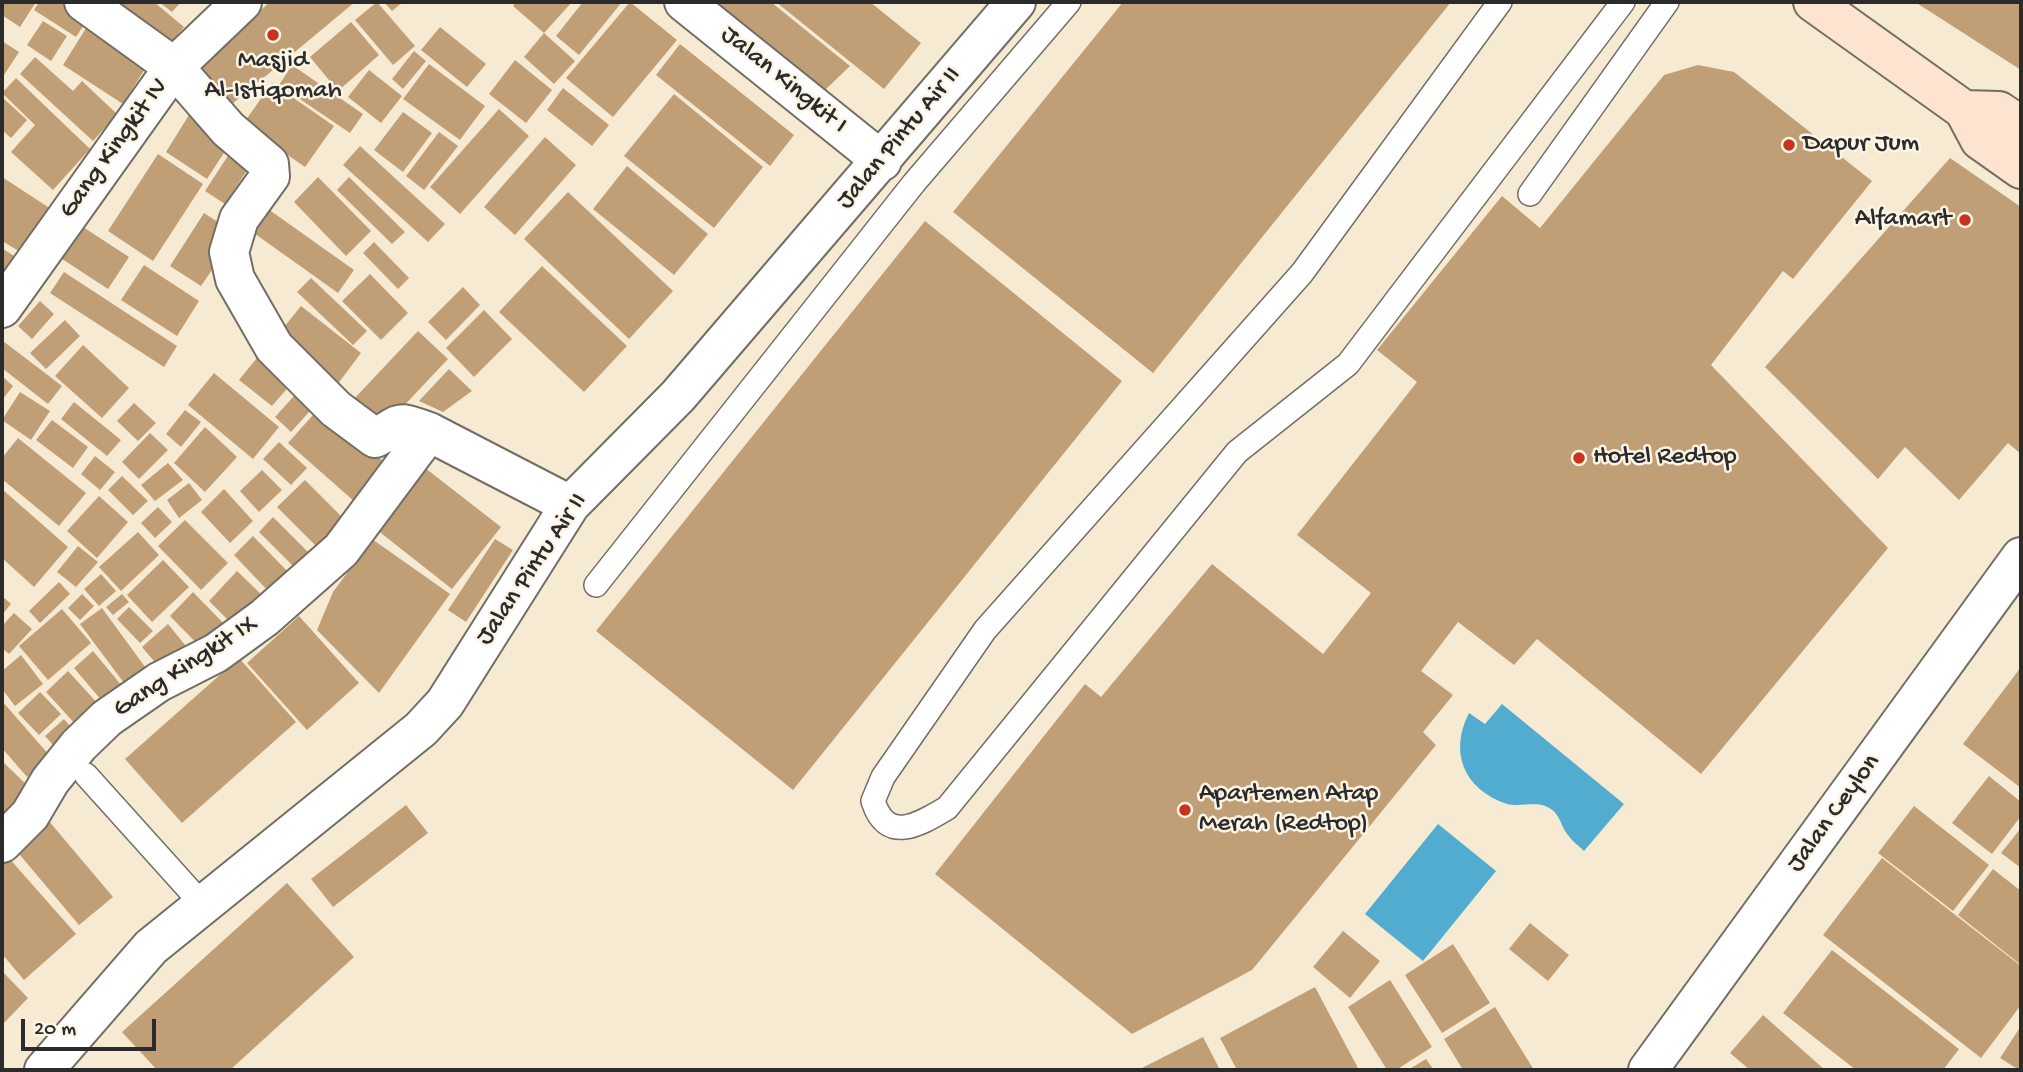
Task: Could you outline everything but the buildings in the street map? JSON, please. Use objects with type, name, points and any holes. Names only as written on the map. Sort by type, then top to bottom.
[{"type":"street","points":[[84,2],[174,67],[228,129],[269,164],[270,176],[239,219],[229,252],[235,279],[274,348],[336,409],[375,438],[398,423],[429,432],[570,505]]},
{"type":"street","name":"Gang Kingkit IV","points":[[2,308],[174,67],[242,2]]},
{"type":"street","name":"Jalan Kingkit I","points":[[684,2],[881,161]]},
{"type":"street","name":"Jalan Pintu Air II","points":[[44,1070],[150,947],[421,729],[437,711],[570,505],[678,396],[1016,2]]},
{"type":"street","points":[[1813,2],[1964,110],[1980,140],[2021,169]]},
{"type":"street","points":[[1964,110],[1999,111],[2021,126]]},
{"type":"street","name":"Gang Kingkit IX","points":[[2,843],[30,815],[50,782],[79,745],[107,718],[159,682],[216,653],[264,618],[341,550],[429,432]]},
{"type":"street","name":"Jalan Ceylon","points":[[1648,1070],[2021,557]]},
{"type":"lane","points":[[596,585],[914,183],[1069,2]]},
{"type":"lane","points":[[1500,2],[1301,273],[985,630],[883,778],[873,801],[882,819],[903,829],[914,827],[947,808],[1237,452],[1348,363],[1623,2]]},
{"type":"lane","points":[[1530,194],[1667,2]]},
{"type":"lane","points":[[86,775],[203,905]]},
{"type":"water","points":[[1502,704],[1624,804],[1584,851],[1565,831],[1557,815],[1550,809],[1541,805],[1507,804],[1480,789],[1470,779],[1461,755],[1463,727],[1469,713],[1485,724]]},
{"type":"water","points":[[1438,824],[1496,871],[1423,961],[1365,914]]},
{"type":"place","name":"Masjid Al-Istiqomah","points":[[273,35]]},
{"type":"place","name":"Dapur Jum","points":[[1789,145]]},
{"type":"place","name":"Alfamart","points":[[1965,220]]},
{"type":"place","name":"Hotel Redtop","points":[[1579,458]]},
{"type":"place","name":"Apartemen Atap Merah (Redtop)","points":[[1185,810]]}]
